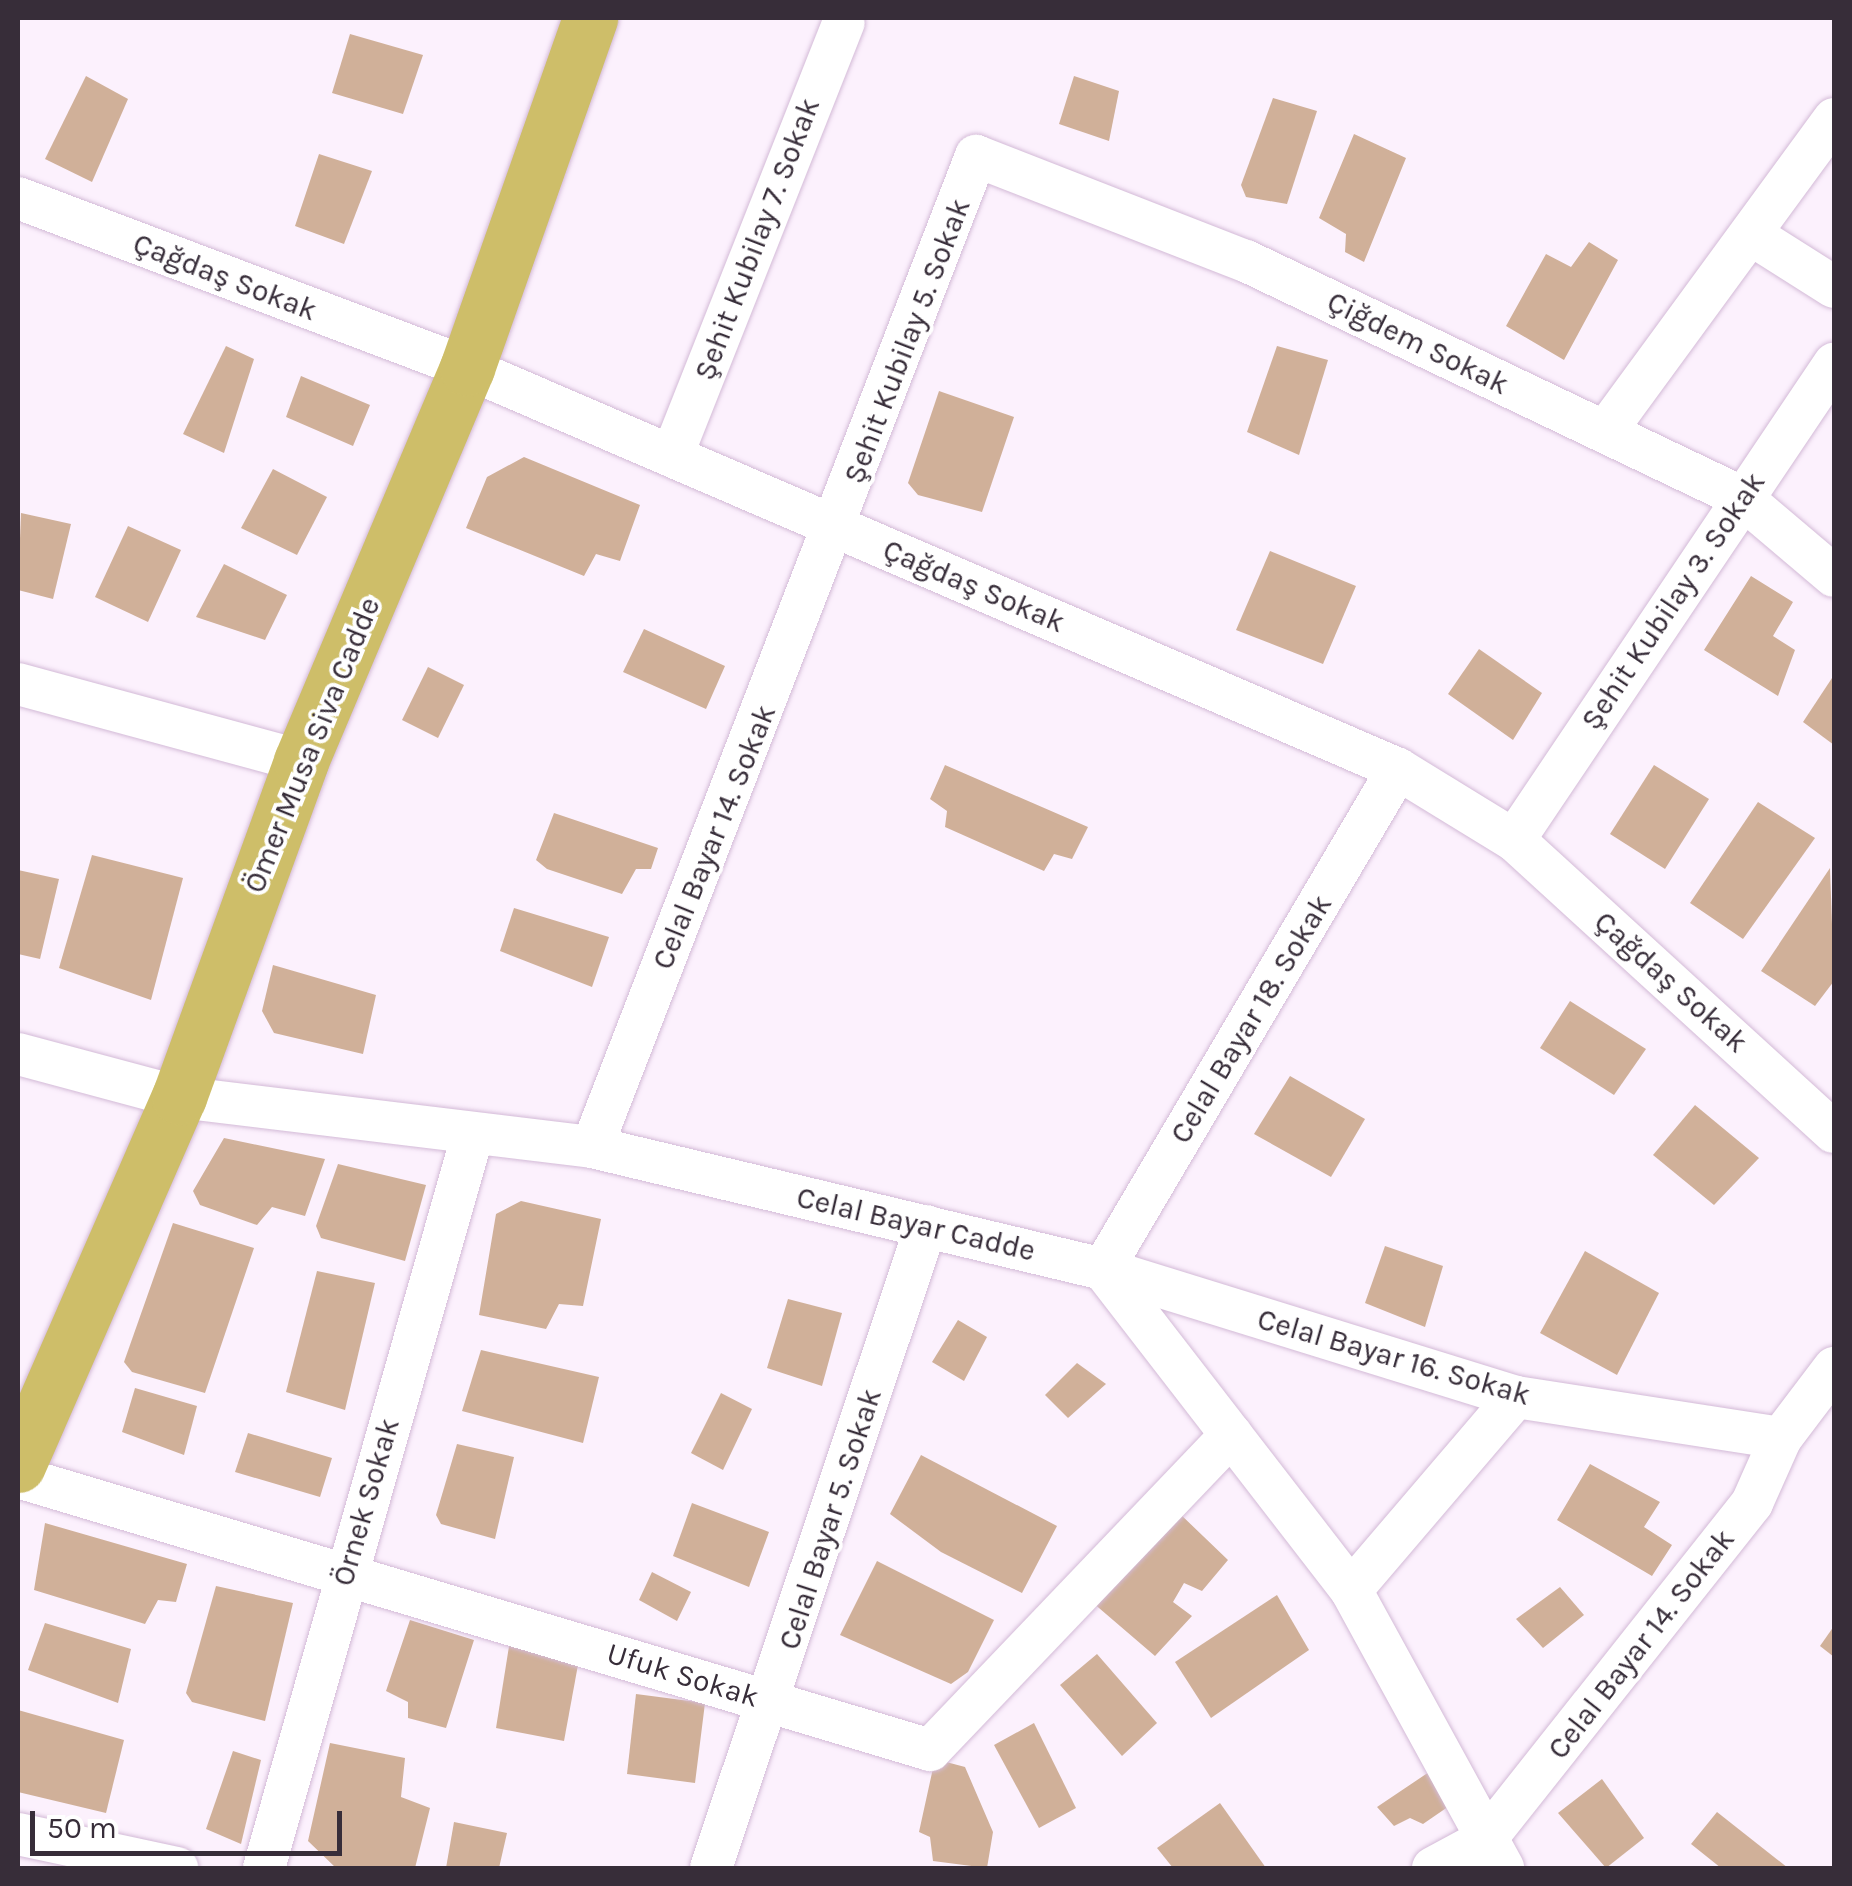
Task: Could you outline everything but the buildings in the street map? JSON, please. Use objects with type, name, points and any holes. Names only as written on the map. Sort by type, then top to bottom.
[{"type":"main road","name":"Ömer Musa Siva Cadde","points":[[18,1465],[179,1097],[301,762],[467,368],[590,18]]},
{"type":"street","name":"Şehit Kubilay 7. Sokak","points":[[672,456],[843,23]]},
{"type":"street","points":[[1605,432],[1755,237],[1834,119]]},
{"type":"street","name":"Çiğdem Sokak","points":[[976,156],[1246,261],[1740,496],[1834,576]]},
{"type":"street","name":"Şehit Kubilay 5. Sokak","points":[[837,526],[976,156]]},
{"type":"street","name":"Çağdaş Sokak","points":[[18,198],[467,368],[1398,770],[1514,840],[1834,1132]]},
{"type":"street","points":[[1755,237],[1834,287]]},
{"type":"street","name":"Şehit Kubilay 3. Sokak","points":[[1514,840],[1740,496],[1834,364]]},
{"type":"street","name":"Celal Bayar 14. Sokak","points":[[592,1147],[837,526]]},
{"type":"street","points":[[18,684],[301,762]]},
{"type":"street","name":"Celal Bayar 18. Sokak","points":[[1103,1269],[1398,770]]},
{"type":"street","name":"Celal Bayar Cadde","points":[[18,1054],[179,1097],[472,1137],[592,1147],[1103,1269]]},
{"type":"street","name":"Örnek Sokak","points":[[264,1868],[472,1137]]},
{"type":"street","name":"Celal Bayar 5. Sokak","points":[[711,1868],[926,1226]]},
{"type":"street","points":[[1103,1269],[1351,1590],[1494,1854],[1433,1868]]},
{"type":"street","name":"Celal Bayar 16. Sokak","points":[[1103,1269],[1516,1397],[1781,1438]]},
{"type":"street","points":[[1781,1438],[1834,1368]]},
{"type":"street","points":[[1351,1590],[1516,1397]]},
{"type":"street","name":"Ufuk Sokak","points":[[18,1477],[346,1572],[930,1750],[1231,1435]]},
{"type":"street","name":"Celal Bayar 14. Sokak","points":[[1494,1854],[1752,1503],[1781,1438]]},
{"type":"street","points":[[18,1834],[177,1868]]}]
